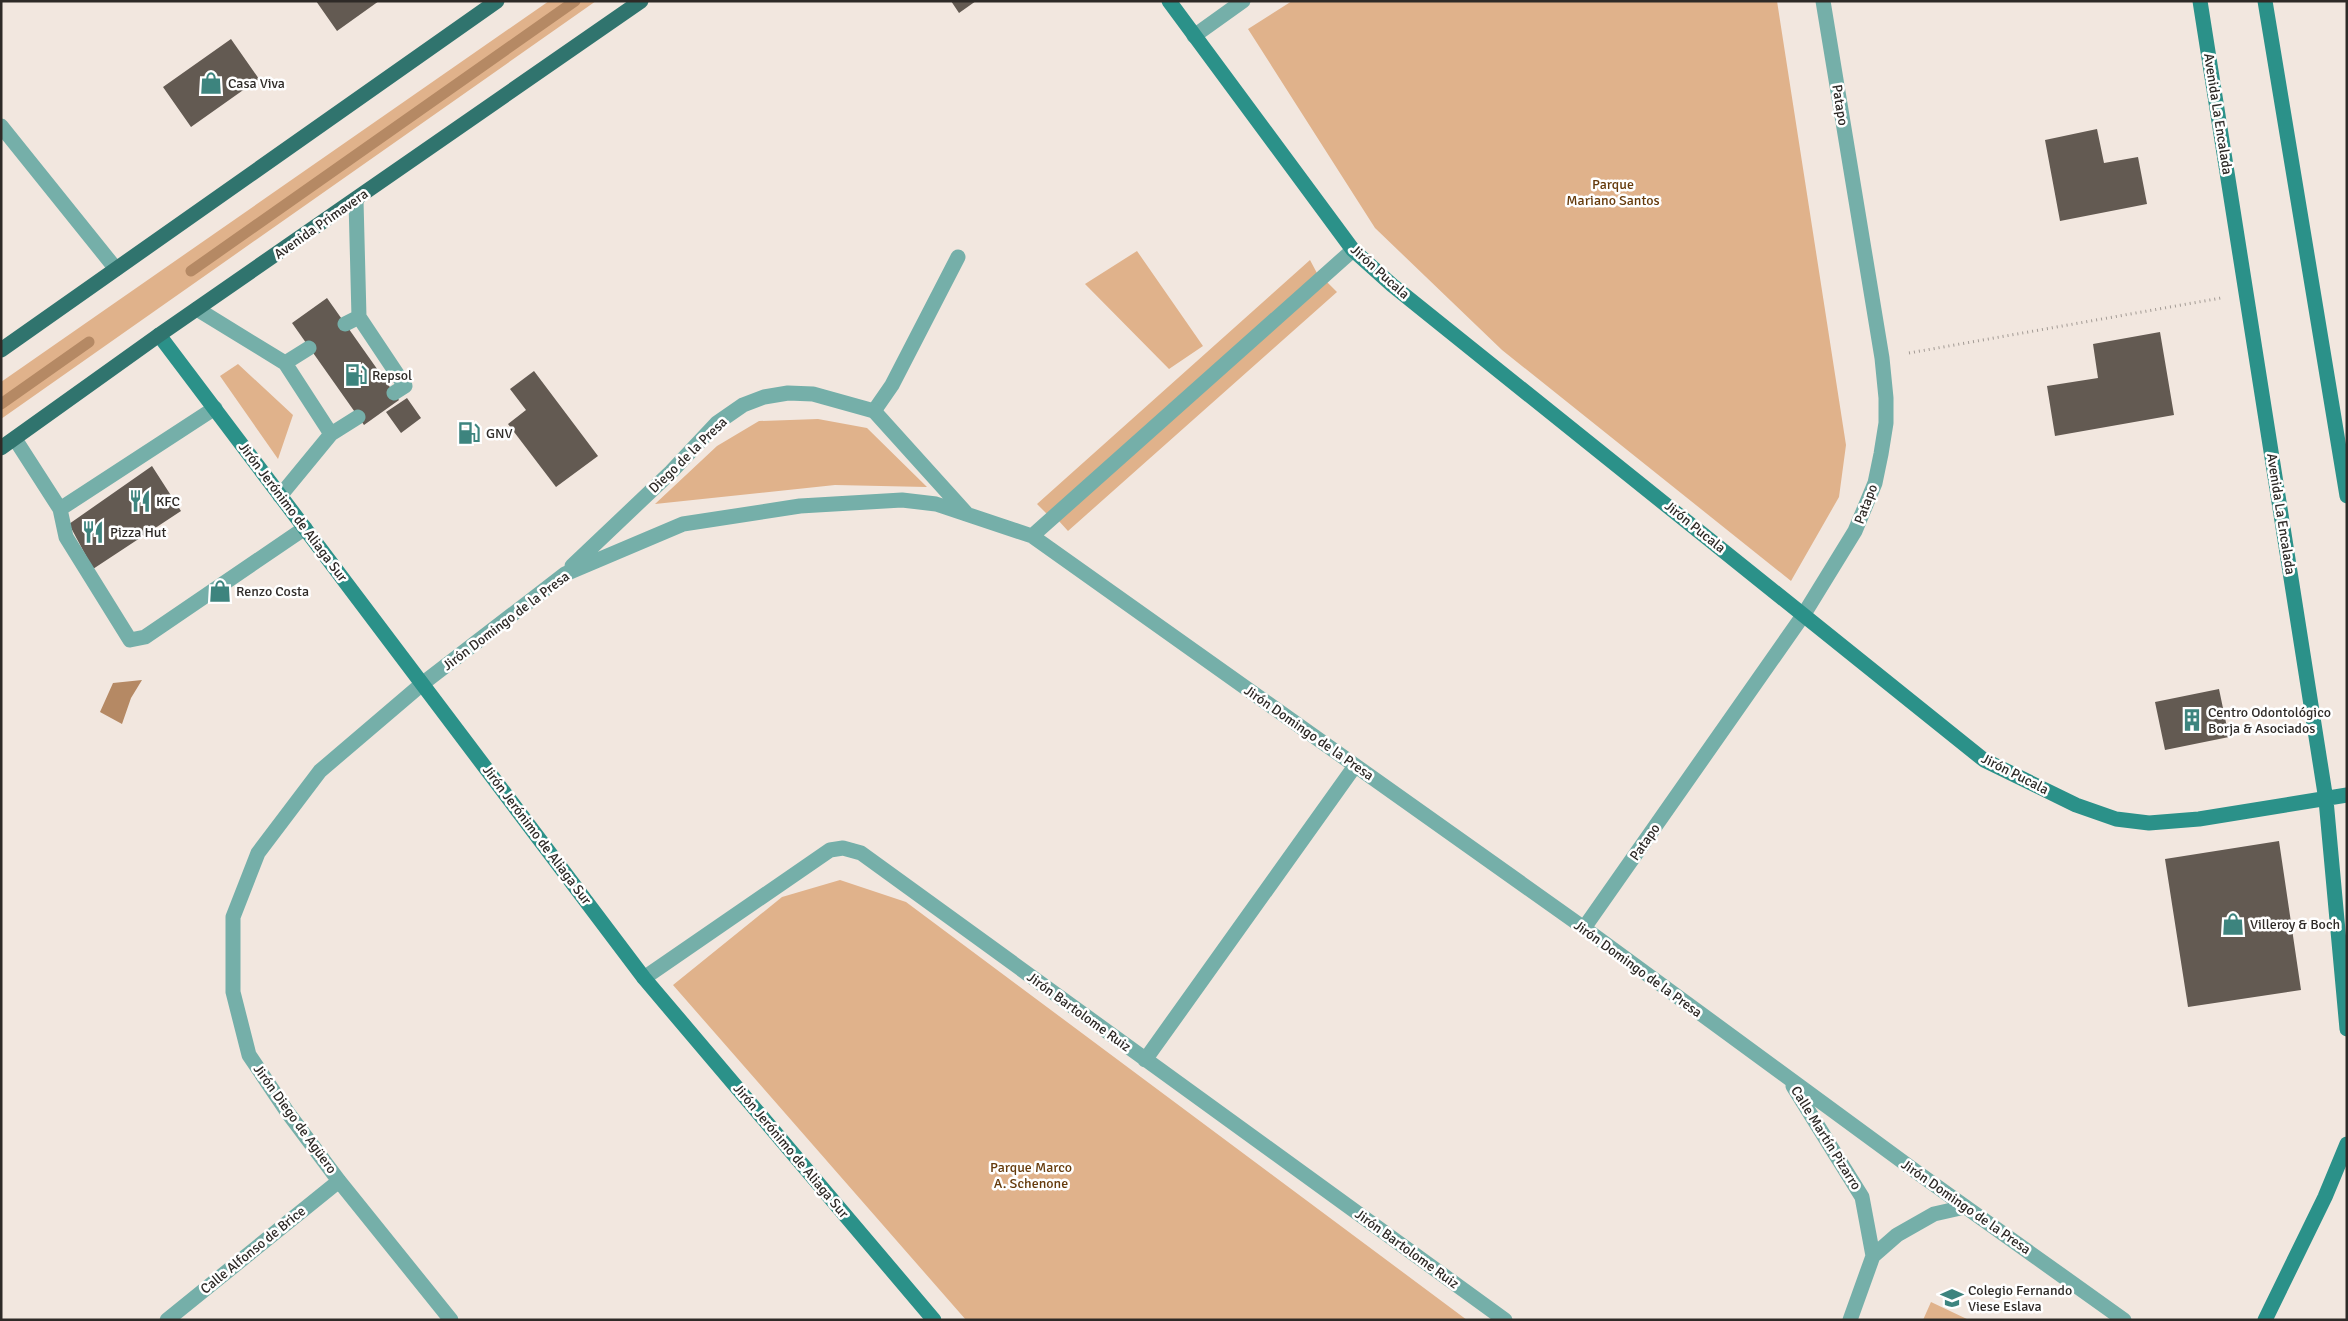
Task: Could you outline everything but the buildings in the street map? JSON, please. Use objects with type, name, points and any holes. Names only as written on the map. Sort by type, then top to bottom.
[{"type":"main road","points":[[1,350],[496,1]]},
{"type":"main road","name":"Avenida Primavera","points":[[1,448],[197,309],[641,1]]},
{"type":"street","name":"Jirón Pucala","points":[[1169,1],[1353,250],[1392,285],[1984,760],[2076,805],[2116,819],[2149,823],[2199,819],[2326,800],[2347,795]]},
{"type":"street","points":[[1194,36],[1243,1]]},
{"type":"street","name":"Patapo","points":[[1584,928],[1804,614],[1856,531],[1875,483],[1886,423],[1886,398],[1882,358],[1823,1]]},
{"type":"street","name":"Avenida La Encalada","points":[[2200,1],[2326,800],[2347,1029]]},
{"type":"street","points":[[2265,1],[2347,496]]},
{"type":"street","points":[[1,126],[116,270]]},
{"type":"street","points":[[356,200],[352,320],[405,386],[394,393]]},
{"type":"street","points":[[1032,536],[1353,250]]},
{"type":"street","points":[[958,257],[892,385],[874,411],[968,515]]},
{"type":"street","points":[[197,309],[285,363],[331,434]]},
{"type":"street","name":"Jirón Jerónimo de Aliaga Sur","points":[[160,335],[644,978],[934,1320]]},
{"type":"street","points":[[285,363],[310,348]]},
{"type":"street","name":"Diego de la Presa","points":[[565,574],[671,472],[717,423],[743,405],[764,397],[788,393],[814,394],[874,411]]},
{"type":"street","points":[[60,509],[215,408]]},
{"type":"street","points":[[280,496],[331,434],[358,417]]},
{"type":"street","points":[[15,439],[60,509],[66,536],[130,640],[145,637],[305,528]]},
{"type":"street","name":"Jirón Domingo de la Presa","points":[[422,684],[565,574],[683,524],[800,506],[902,500],[936,504],[1032,536],[1584,928],[1789,1080],[2124,1320]]},
{"type":"street","name":"Jirón Diego de Agüero","points":[[422,684],[320,771],[258,853],[233,918],[234,992],[249,1056],[288,1113],[339,1181],[452,1320]]},
{"type":"street","points":[[1145,1060],[1355,766]]},
{"type":"street","name":"Jirón Bartolome Ruiz","points":[[644,978],[830,850],[843,848],[860,853],[1506,1320]]},
{"type":"street","name":"Calle Martín Pizarro","points":[[1789,1080],[1862,1197],[1873,1256]]},
{"type":"street","points":[[2265,1320],[2343,1171],[2347,1144]]},
{"type":"street","name":"Calle Alfonso de Brice","points":[[167,1320],[339,1181]]},
{"type":"street","points":[[1850,1320],[1873,1256],[1897,1235],[1934,1214],[1965,1207]]},
{"type":"path","points":[[1882,358],[2246,293]]},
{"type":"green space","points":[[549,1],[596,1],[1,419],[1,382]]},
{"type":"green space","name":"Parque Mariano Santos","points":[[1292,1],[1777,1],[1846,445],[1839,497],[1791,581],[1502,350],[1375,228],[1248,29]]},
{"type":"green space","points":[[1137,251],[1203,346],[1169,369],[1085,284]]},
{"type":"green space","points":[[1310,260],[1318,275],[1047,514],[1037,504]]},
{"type":"green space","points":[[1326,281],[1337,292],[1068,531],[1058,520]]},
{"type":"green space","points":[[238,364],[293,415],[278,459],[220,376]]},
{"type":"green space","points":[[818,419],[867,428],[927,487],[835,485],[655,504],[717,446],[759,421]]},
{"type":"green space","name":"Parque Marco A. Schenone","points":[[840,880],[906,902],[1467,1320],[966,1320],[673,985],[782,897]]},
{"type":"green space","points":[[1931,1302],[1969,1320],[1923,1320]]},
{"type":"shaded area","points":[[142,680],[131,698],[122,724],[100,712],[113,683]]},
{"type":"waterway","points":[[191,271],[575,1]]},
{"type":"waterway","points":[[1,404],[89,342]]},
{"type":"place","name":"Casa Viva","points":[[211,83]]},
{"type":"place","name":"Repsol","points":[[356,375]]},
{"type":"place","name":"GNV","points":[[469,433]]},
{"type":"place","name":"KFC","points":[[140,501]]},
{"type":"place","name":"Pizza Hut","points":[[93,532]]},
{"type":"place","name":"Renzo Costa","points":[[220,591]]},
{"type":"place","name":"Centro Odontológico Borja & Asociados","points":[[2192,720]]},
{"type":"place","name":"Villeroy & Boch","points":[[2233,924]]},
{"type":"place","name":"Colegio Fernando Viese Eslava","points":[[1952,1298]]}]
